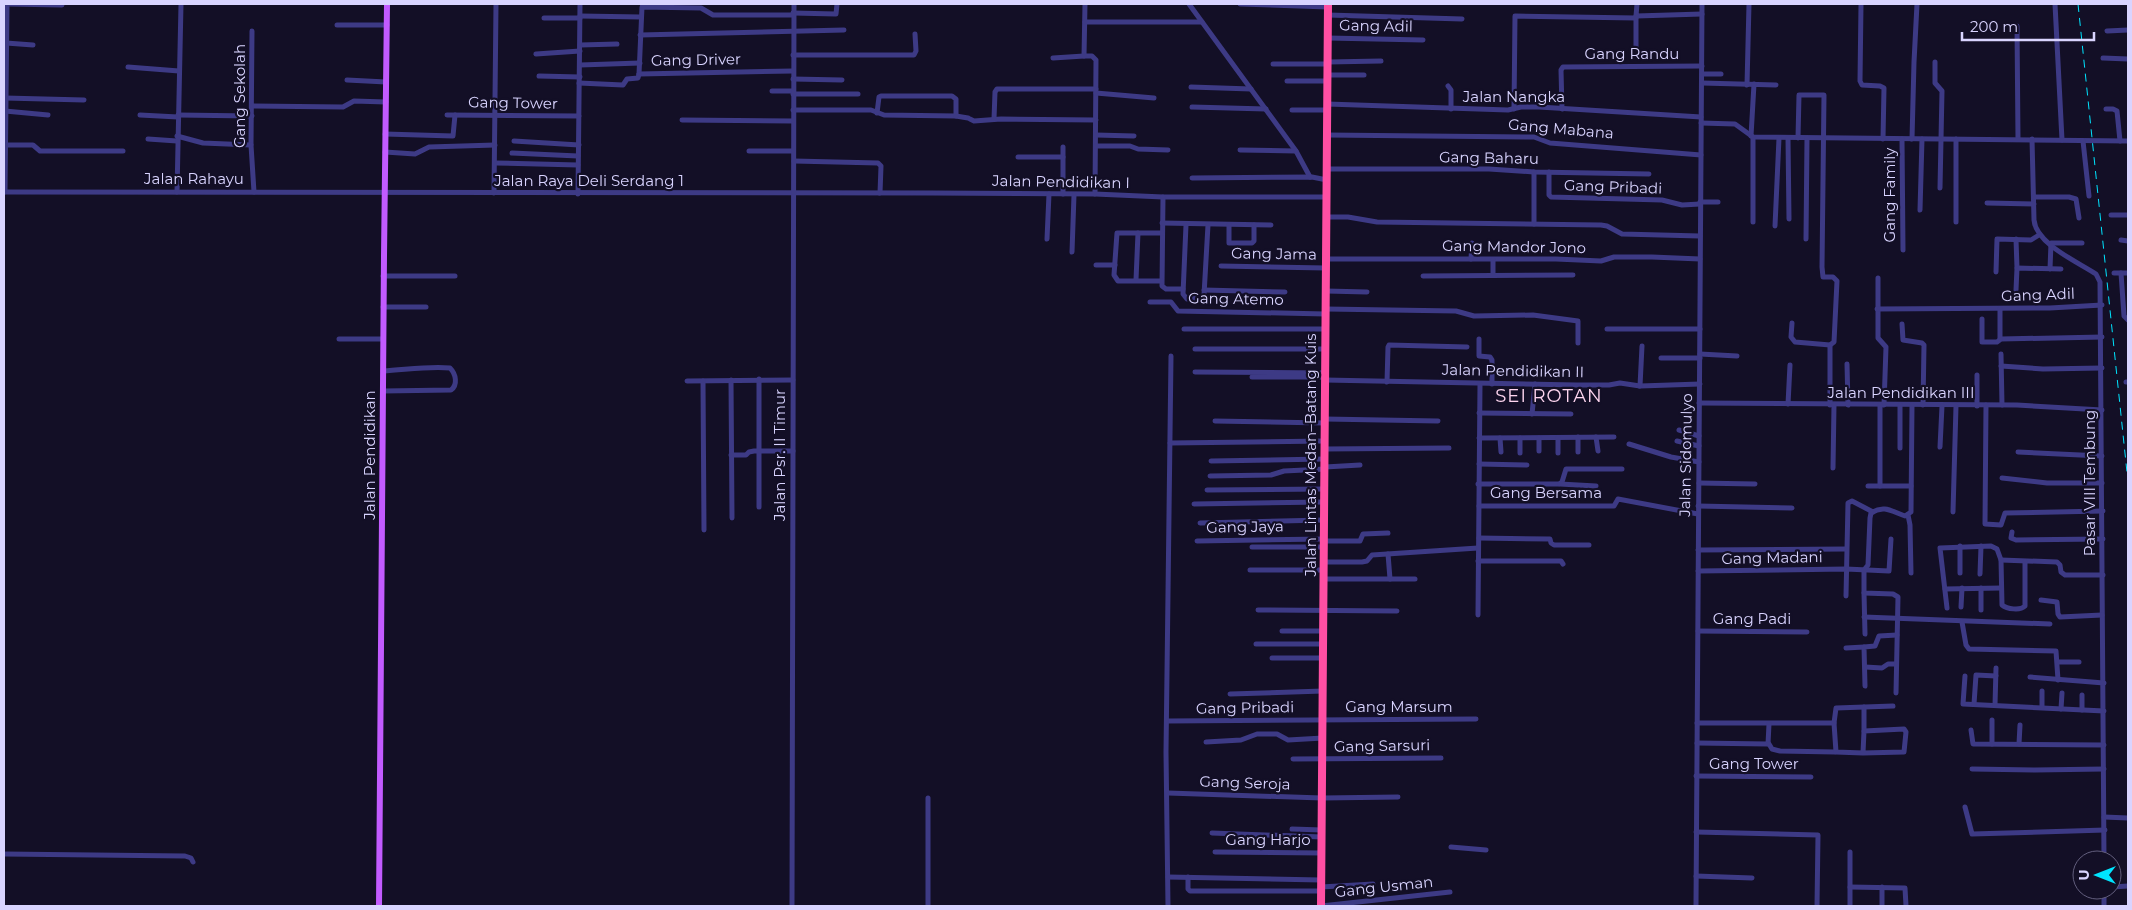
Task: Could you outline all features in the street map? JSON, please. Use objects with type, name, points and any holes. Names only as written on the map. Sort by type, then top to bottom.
[{"type":"highway","name":"Jalan Lintas Medan–Batang Kuis","points":[[1321,906],[1328,8]]},
{"type":"main road","name":"Jalan Pendidikan","points":[[379,906],[383,276],[387,4]]},
{"type":"street","points":[[4,192],[5,11],[7,4],[62,5]]},
{"type":"street","points":[[177,192],[181,4]]},
{"type":"street","points":[[494,193],[496,4]]},
{"type":"street","points":[[578,194],[580,4]]},
{"type":"street","name":"Jalan Psr. II Timur","points":[[792,906],[794,4]]},
{"type":"street","points":[[640,63],[642,7],[703,9],[713,15],[836,14],[837,4]]},
{"type":"street","points":[[1084,56],[1085,4]]},
{"type":"street","points":[[1189,4],[1314,178],[1327,189]]},
{"type":"street","points":[[1240,4],[1328,8],[1462,19]]},
{"type":"street","points":[[1636,47],[1637,4]]},
{"type":"street","name":"Jalan Sidomulyo","points":[[1696,906],[1702,4]]},
{"type":"street","points":[[1746,84],[1749,4]]},
{"type":"street","points":[[1861,4],[1860,81],[1862,85],[1884,88],[1883,139]]},
{"type":"street","points":[[1912,139],[1917,4]]},
{"type":"street","points":[[2055,4],[2062,140]]},
{"type":"street","points":[[1514,109],[1515,16],[1636,17],[1702,14]]},
{"type":"street","points":[[544,18],[641,17]]},
{"type":"street","points":[[1085,22],[1202,22]]},
{"type":"street","points":[[337,26],[387,25]]},
{"type":"street","points":[[2017,26],[2018,139]]},
{"type":"street","points":[[640,35],[793,33],[844,30]]},
{"type":"street","points":[[2107,30],[2128,30]]},
{"type":"street","name":"Gang Sekolah","points":[[252,31],[251,145],[254,192]]},
{"type":"street","points":[[793,55],[914,55],[916,51],[915,34]]},
{"type":"street","name":"Gang Adil","points":[[1328,38],[1423,40]]},
{"type":"street","points":[[6,43],[33,46]]},
{"type":"street","points":[[536,54],[617,44]]},
{"type":"street","points":[[1053,58],[1092,56],[1095,59],[1095,194]]},
{"type":"street","points":[[2103,58],[2128,59]]},
{"type":"street","points":[[1273,64],[1381,61]]},
{"type":"street","points":[[1935,62],[1936,83],[1942,91],[1940,188]]},
{"type":"street","name":"Gang Driver","points":[[580,65],[640,63],[639,74],[793,71]]},
{"type":"street","name":"Gang Randu","points":[[1562,109],[1561,70],[1563,67],[1702,66]]},
{"type":"street","points":[[128,68],[179,71]]},
{"type":"street","points":[[579,83],[623,85],[626,79],[638,78],[639,74]]},
{"type":"street","points":[[1702,74],[1721,74]]},
{"type":"street","points":[[1287,80],[1364,75]]},
{"type":"street","points":[[539,76],[580,77]]},
{"type":"street","points":[[793,79],[842,80]]},
{"type":"street","points":[[347,80],[386,82]]},
{"type":"street","points":[[1702,83],[1776,85]]},
{"type":"street","points":[[1753,222],[1752,136],[1754,84]]},
{"type":"street","points":[[1448,86],[1451,90],[1450,108]]},
{"type":"street","points":[[1191,87],[1251,89]]},
{"type":"street","points":[[994,119],[995,90],[997,89],[1096,91],[1154,98]]},
{"type":"street","points":[[772,91],[858,94]]},
{"type":"street","points":[[1798,138],[1798,95],[1824,95],[1822,139],[1823,276],[1833,277],[1837,282],[1835,338],[1830,344],[1833,468]]},
{"type":"street","points":[[878,112],[879,97],[881,96],[952,96],[956,99],[956,116]]},
{"type":"street","points":[[5,98],[84,100]]},
{"type":"street","points":[[252,106],[343,107],[354,101],[386,102]]},
{"type":"street","name":"Jalan Nangka","points":[[1292,110],[1327,107],[1514,109],[1525,106],[1701,117]]},
{"type":"street","points":[[1192,107],[1266,109]]},
{"type":"street","points":[[2106,109],[2113,108],[2117,111],[2120,141]]},
{"type":"street","points":[[793,110],[871,110],[884,115],[956,116],[974,121],[994,119],[1096,120]]},
{"type":"street","points":[[5,111],[48,115]]},
{"type":"street","points":[[140,115],[252,116]]},
{"type":"street","name":"Gang Tower","points":[[447,115],[579,116]]},
{"type":"street","points":[[385,134],[453,136],[454,115]]},
{"type":"street","points":[[682,120],[793,121]]},
{"type":"street","points":[[1701,124],[1735,124],[1752,136],[1778,138],[2128,141]]},
{"type":"street","points":[[1096,135],[1134,136]]},
{"type":"street","name":"Gang Mabana","points":[[1327,135],[1534,137],[1548,142],[1701,155]]},
{"type":"street","points":[[148,139],[189,138],[198,142],[251,145]]},
{"type":"street","points":[[1774,226],[1778,138]]},
{"type":"street","points":[[1788,138],[1789,219]]},
{"type":"street","points":[[1806,239],[1807,138]]},
{"type":"street","name":"Gang Family","points":[[1902,139],[1903,250]]},
{"type":"street","points":[[1920,210],[1922,139]]},
{"type":"street","points":[[1956,139],[1956,222]]},
{"type":"street","points":[[1996,272],[1997,239],[2031,240],[2039,235],[2034,224],[2032,140]]},
{"type":"street","points":[[514,141],[579,145]]},
{"type":"street","points":[[2084,141],[2089,196]]},
{"type":"street","points":[[385,152],[415,154],[430,147],[495,144]]},
{"type":"street","points":[[5,145],[33,145],[40,151],[123,151]]},
{"type":"street","points":[[1096,146],[1130,146],[1138,150],[1168,150]]},
{"type":"street","points":[[1063,147],[1063,194]]},
{"type":"street","points":[[1240,150],[1296,151]]},
{"type":"street","points":[[749,151],[793,151]]},
{"type":"street","points":[[512,153],[578,156]]},
{"type":"street","points":[[1018,157],[1063,157]]},
{"type":"street","points":[[794,161],[878,163],[881,166],[880,193]]},
{"type":"street","points":[[495,163],[578,165]]},
{"type":"street","name":"Gang Baharu","points":[[1328,169],[1489,170],[1649,174]]},
{"type":"street","points":[[1534,172],[1534,224]]},
{"type":"street","name":"Gang Pribadi","points":[[1550,172],[1549,195],[1551,197],[1662,200],[1682,204],[1700,203]]},
{"type":"street","points":[[1192,178],[1314,178]]},
{"type":"street","name":"Jalan Pendidikan I","points":[[794,194],[1095,194],[1163,197],[1327,189]]},
{"type":"street","name":"Jalan Rahayu","points":[[4,192],[385,192]]},
{"type":"street","name":"Jalan Raya Deli Serdang 1","points":[[385,192],[794,194]]},
{"type":"street","points":[[1047,238],[1049,194]]},
{"type":"street","points":[[1072,252],[1074,194]]},
{"type":"street","points":[[1163,197],[1162,286],[1166,289],[1183,289]]},
{"type":"street","points":[[2034,197],[2069,197],[2076,199],[2079,218]]},
{"type":"street","points":[[1700,203],[1718,202]]},
{"type":"street","points":[[1987,203],[2034,204]]},
{"type":"street","points":[[1775,209],[1788,208]]},
{"type":"street","points":[[2110,215],[2128,215]]},
{"type":"street","points":[[1327,217],[1355,218],[1377,222],[1607,226],[1622,234],[1700,236]]},
{"type":"street","points":[[1162,223],[1208,226],[1271,225]]},
{"type":"street","points":[[1186,225],[1183,289],[1184,296],[1187,299],[1202,298],[1208,226]]},
{"type":"street","points":[[1228,225],[1229,243],[1252,243],[1254,225]]},
{"type":"street","points":[[1136,280],[1138,232]]},
{"type":"street","points":[[1161,281],[1116,280],[1115,265],[1117,233],[1162,233]]},
{"type":"street","name":"Pasar VIII Tembung","points":[[2039,235],[2098,276],[2102,305],[2104,850]]},
{"type":"street","points":[[2016,239],[2016,290]]},
{"type":"street","points":[[2121,240],[2128,240]]},
{"type":"street","points":[[2050,269],[2050,244],[2052,242],[2082,243]]},
{"type":"street","points":[[1472,244],[1472,259]]},
{"type":"street","name":"Gang Mandor Jono","points":[[1326,258],[1556,259],[1601,261],[1614,257],[1700,259]]},
{"type":"street","points":[[1493,260],[1493,274]]},
{"type":"street","points":[[1096,265],[1115,265]]},
{"type":"street","name":"Gang Jama","points":[[1221,266],[1326,268]]},
{"type":"street","points":[[2016,268],[2061,269]]},
{"type":"street","points":[[2114,273],[2128,272]]},
{"type":"street","points":[[2121,273],[2126,294],[2125,318],[2128,320]]},
{"type":"street","points":[[1423,276],[1493,274],[1573,275]]},
{"type":"street","points":[[383,276],[455,276]]},
{"type":"street","points":[[1878,278],[1878,340],[1885,344],[1886,347],[1880,486]]},
{"type":"street","points":[[1204,290],[1285,292]]},
{"type":"street","points":[[1326,291],[1367,292]]},
{"type":"street","name":"Gang Atemo","points":[[1150,302],[1172,302],[1178,311],[1326,311]]},
{"type":"street","name":"Gang Adil","points":[[1877,309],[2000,309],[2102,305]]},
{"type":"street","points":[[383,307],[426,307]]},
{"type":"street","points":[[2000,309],[2000,340]]},
{"type":"street","points":[[1326,311],[1456,311],[1474,316],[1533,315],[1576,320],[1578,324],[1578,343]]},
{"type":"street","points":[[1982,320],[1982,342],[2102,337]]},
{"type":"street","points":[[1792,323],[1793,341],[1801,344],[1830,344]]},
{"type":"street","points":[[1902,324],[1904,340],[1924,345],[1923,405]]},
{"type":"street","points":[[1184,329],[1325,329]]},
{"type":"street","points":[[1607,329],[1700,329]]},
{"type":"street","points":[[339,340],[383,339]]},
{"type":"street","points":[[1479,339],[1479,356],[1490,357],[1492,360],[1492,384]]},
{"type":"street","points":[[1387,382],[1389,345],[1467,347]]},
{"type":"street","points":[[1640,386],[1642,346]]},
{"type":"street","points":[[1195,349],[1325,349]]},
{"type":"street","points":[[2001,354],[2002,405]]},
{"type":"street","points":[[1168,906],[1166,752],[1168,722],[1171,356]]},
{"type":"street","points":[[1661,358],[1737,356]]},
{"type":"street","points":[[1847,364],[1848,405]]},
{"type":"street","points":[[1788,404],[1790,365]]},
{"type":"street","points":[[2001,366],[2043,369],[2102,368]]},
{"type":"street","points":[[383,371],[408,370],[419,367],[450,368],[456,381],[451,390],[383,391]]},
{"type":"street","points":[[1195,372],[1325,377]]},
{"type":"street","points":[[1977,375],[1977,406]]},
{"type":"street","points":[[1252,377],[1325,377]]},
{"type":"street","name":"Jalan Pendidikan II","points":[[1325,377],[1387,382],[1480,384],[1609,385],[1620,383],[1640,386],[1700,384]]},
{"type":"street","points":[[731,380],[732,518]]},
{"type":"street","points":[[759,380],[759,507]]},
{"type":"street","points":[[687,381],[793,380]]},
{"type":"street","points":[[703,381],[704,530]]},
{"type":"street","points":[[1478,615],[1480,384]]},
{"type":"street","points":[[1532,414],[1535,384]]},
{"type":"street","name":"Jalan Pendidikan III","points":[[1699,403],[2002,405],[2102,410]]},
{"type":"street","points":[[1900,405],[1900,448]]},
{"type":"street","points":[[1911,573],[1908,515],[1911,510],[1912,405]]},
{"type":"street","points":[[1986,405],[1985,524],[2001,525],[2005,513],[2103,511]]},
{"type":"street","points":[[1940,447],[1942,406]]},
{"type":"street","points":[[1953,512],[1956,406]]},
{"type":"street","points":[[1479,412],[1571,414]]},
{"type":"street","points":[[1215,421],[1438,421]]},
{"type":"street","points":[[1679,430],[1699,435]]},
{"type":"street","points":[[1479,438],[1614,436]]},
{"type":"street","points":[[1578,437],[1578,452]]},
{"type":"street","points":[[1596,437],[1598,451]]},
{"type":"street","points":[[1500,438],[1501,452]]},
{"type":"street","points":[[1520,438],[1520,453]]},
{"type":"street","points":[[1540,438],[1540,451]]},
{"type":"street","points":[[1558,438],[1558,453]]},
{"type":"street","points":[[1677,441],[1699,446]]},
{"type":"street","points":[[1170,443],[1449,448]]},
{"type":"street","points":[[1629,444],[1671,457],[1699,462]]},
{"type":"street","points":[[731,455],[746,455],[749,452],[759,451],[793,451]]},
{"type":"street","points":[[2018,452],[2102,456]]},
{"type":"street","points":[[1211,461],[1345,467],[1360,465]]},
{"type":"street","points":[[1479,464],[1526,465]]},
{"type":"street","points":[[1210,476],[1271,475],[1284,470],[1325,465]]},
{"type":"street","points":[[1560,484],[1566,470],[1622,470]]},
{"type":"street","points":[[2002,478],[2047,483],[2102,483]]},
{"type":"street","points":[[1699,483],[1755,484]]},
{"type":"street","points":[[1478,484],[1596,486]]},
{"type":"street","points":[[1868,486],[1911,486]]},
{"type":"street","points":[[1207,490],[1325,489]]},
{"type":"street","name":"Gang Bersama","points":[[1479,506],[1614,506],[1618,499],[1698,514]]},
{"type":"street","points":[[1846,596],[1848,502],[1852,501],[1872,512],[1889,508],[1903,515],[1908,515]]},
{"type":"street","points":[[1194,504],[1325,502]]},
{"type":"street","points":[[1698,506],[1792,508]]},
{"type":"street","points":[[1865,634],[1864,570],[1868,565],[1870,518],[1872,512]]},
{"type":"street","points":[[1200,523],[1324,520]]},
{"type":"street","points":[[2012,532],[2011,538],[2016,540],[2103,539]]},
{"type":"street","points":[[1252,547],[1360,541],[1363,534],[1388,533]]},
{"type":"street","points":[[1479,538],[1550,539],[1554,545],[1589,545]]},
{"type":"street","name":"Gang Madani","points":[[1698,571],[1846,569],[1890,571],[1891,538]]},
{"type":"street","name":"Gang Jaya","points":[[1197,541],[1324,542]]},
{"type":"street","points":[[1960,546],[1960,573]]},
{"type":"street","points":[[1980,574],[1981,546]]},
{"type":"street","points":[[1947,608],[1939,550],[1943,547],[1991,546],[1997,549],[2001,560],[2003,606],[2024,608],[2025,562]]},
{"type":"street","points":[[1250,570],[1365,562],[1372,555],[1478,548]]},
{"type":"street","points":[[1698,550],[1846,549]]},
{"type":"street","points":[[1388,554],[1390,579]]},
{"type":"street","points":[[1478,560],[1561,561],[1563,564]]},
{"type":"street","points":[[2001,560],[2059,563],[2061,572],[2064,575],[2103,575]]},
{"type":"street","points":[[1324,579],[1415,579]]},
{"type":"street","points":[[1961,607],[1962,588]]},
{"type":"street","points":[[1981,588],[1981,610]]},
{"type":"street","points":[[1945,589],[2001,588]]},
{"type":"street","points":[[1864,592],[1896,594],[1898,598],[1896,693]]},
{"type":"street","points":[[2041,600],[2057,602],[2060,617],[2102,615]]},
{"type":"street","points":[[1258,610],[1398,611]]},
{"type":"street","points":[[1864,617],[1898,620],[2050,624]]},
{"type":"street","points":[[1962,622],[1966,645],[1969,648],[2052,650],[2057,653],[2058,680]]},
{"type":"street","points":[[1282,631],[1323,631]]},
{"type":"street","name":"Gang Padi","points":[[1698,631],[1807,632]]},
{"type":"street","points":[[1846,648],[1875,646],[1879,636],[1897,635]]},
{"type":"street","points":[[1256,644],[1323,644]]},
{"type":"street","points":[[1864,646],[1865,686]]},
{"type":"street","points":[[1272,658],[1323,658]]},
{"type":"street","points":[[2058,662],[2079,662]]},
{"type":"street","points":[[1865,667],[1882,668],[1888,664],[1896,664]]},
{"type":"street","points":[[1995,704],[1996,668]]},
{"type":"street","points":[[1974,704],[1976,675],[1996,676]]},
{"type":"street","points":[[1964,676],[1963,704],[1995,704],[2104,711]]},
{"type":"street","points":[[2030,677],[2104,684]]},
{"type":"street","points":[[1230,694],[1323,691]]},
{"type":"street","points":[[2042,691],[2042,707]]},
{"type":"street","points":[[2061,709],[2062,693]]},
{"type":"street","points":[[2082,695],[2082,710]]},
{"type":"street","points":[[1835,752],[1834,723],[1836,707],[1893,706]]},
{"type":"street","points":[[1863,752],[1864,707]]},
{"type":"street","name":"Gang Pribadi","points":[[1168,722],[1323,719]]},
{"type":"street","name":"Gang Marsum","points":[[1323,719],[1476,720]]},
{"type":"street","points":[[1992,720],[1992,744]]},
{"type":"street","points":[[1697,723],[1834,723]]},
{"type":"street","points":[[1770,724],[1768,744],[1772,749],[1780,751],[1886,754],[1906,751],[1906,733],[1904,729],[1864,731]]},
{"type":"street","points":[[2019,744],[2020,725]]},
{"type":"street","points":[[1971,730],[1972,744],[2104,746]]},
{"type":"street","points":[[1206,742],[1241,740],[1257,734],[1277,734],[1288,740],[1323,738]]},
{"type":"street","points":[[1697,743],[1768,744]]},
{"type":"street","name":"Gang Sarsuri","points":[[1293,760],[1441,758]]},
{"type":"street","points":[[1972,769],[2104,769]]},
{"type":"street","name":"Gang Tower","points":[[1696,776],[1811,777]]},
{"type":"street","name":"Gang Seroja","points":[[1168,793],[1322,798],[1398,797]]},
{"type":"street","points":[[928,798],[928,906]]},
{"type":"street","points":[[1965,808],[1972,834],[2105,830]]},
{"type":"street","points":[[2104,817],[2128,818]]},
{"type":"street","points":[[1292,829],[1322,833]]},
{"type":"street","points":[[1696,832],[1817,835],[1818,906]]},
{"type":"street","points":[[1212,833],[1322,833]]},
{"type":"street","points":[[1451,847],[1486,850]]},
{"type":"street","name":"Gang Harjo","points":[[1215,852],[1322,853]]},
{"type":"street","points":[[1850,852],[1850,906]]},
{"type":"street","points":[[4,854],[185,856],[191,858],[193,862]]},
{"type":"street","points":[[1696,876],[1752,878]]},
{"type":"street","points":[[1188,877],[1188,889],[1190,891],[1252,892],[1373,884]]},
{"type":"street","points":[[1168,878],[1252,879],[1321,886]]},
{"type":"street","points":[[1252,879],[1252,892]]},
{"type":"street","points":[[1850,887],[1905,888],[1906,906]]},
{"type":"street","points":[[1882,887],[1882,906]]},
{"type":"street","name":"Gang Usman","points":[[1321,906],[1450,892]]},
{"type":"railway","points":[[2078,4],[2128,482]]},
{"type":"district","name":"SEI ROTAN","points":[[1549,396]]}]
